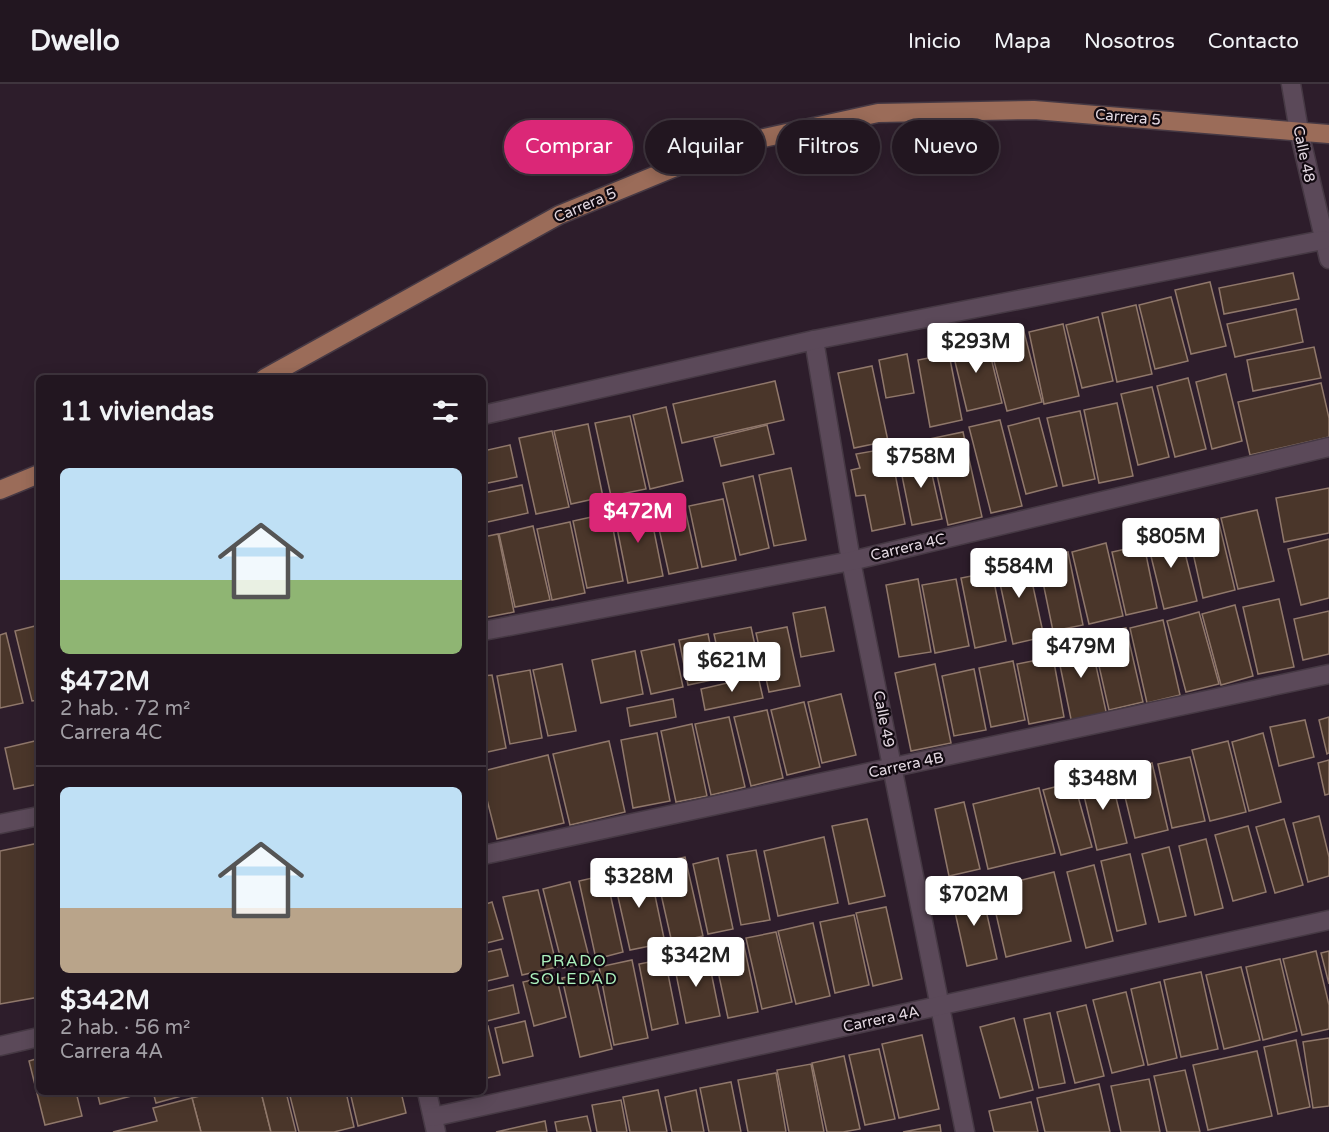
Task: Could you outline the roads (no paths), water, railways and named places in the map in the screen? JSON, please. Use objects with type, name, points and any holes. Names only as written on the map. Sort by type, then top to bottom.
[{"type":"main road","name":"Carrera 5","points":[[270,375],[559,215],[727,147],[878,113],[1034,110],[1329,134]]},
{"type":"main road","points":[[0,490],[36,475]]},
{"type":"street","name":"Calle 48","points":[[1291,84],[1299,131],[1329,259]]},
{"type":"street","points":[[486,414],[814,340],[1323,240]]},
{"type":"street","name":"Calle 49","points":[[814,340],[851,561],[966,1132]]},
{"type":"street","name":"Carrera 4C","points":[[486,630],[851,561],[1329,447]]},
{"type":"street","name":"Carrera 4B","points":[[486,854],[1329,674]]},
{"type":"street","points":[[0,824],[36,817]]},
{"type":"street","name":"Carrera 4A","points":[[434,1124],[942,1005],[1329,920]]},
{"type":"street","points":[[0,1046],[36,1038]]},
{"type":"street","points":[[427,1095],[434,1124]]},
{"type":"district","name":"PRADO SOLEDAD","points":[[574,970]]}]
